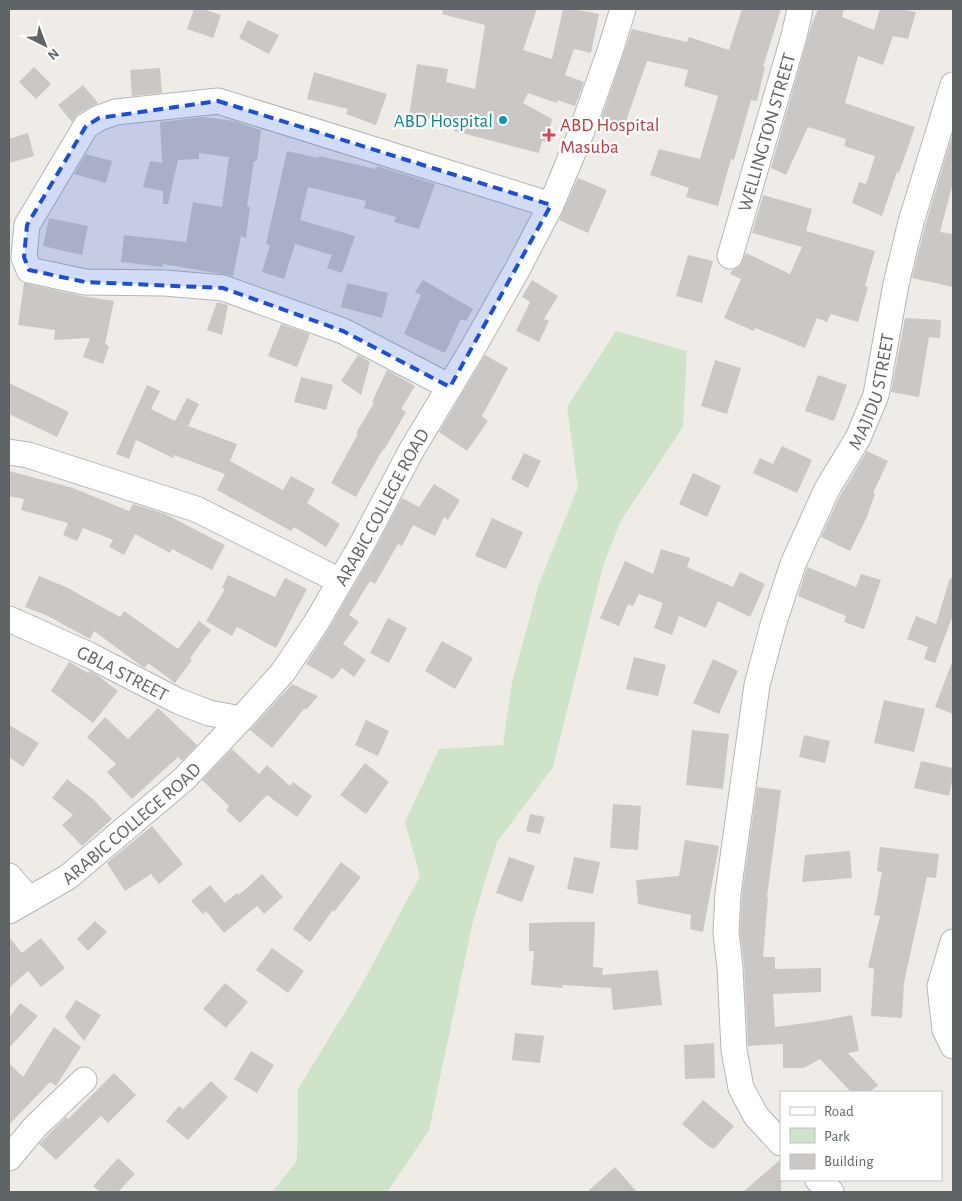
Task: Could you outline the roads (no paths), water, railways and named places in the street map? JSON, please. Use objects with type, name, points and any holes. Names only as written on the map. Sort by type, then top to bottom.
[{"type":"street","name":"ARABIC COLLEGE ROAD","points":[[19,905],[68,877],[184,779],[241,719],[282,672],[316,622],[411,451],[512,279],[551,205],[581,133],[610,51],[622,9]]},
{"type":"street","name":"WELLINGTON STREET","points":[[730,256],[794,36],[800,9]]},
{"type":"street","name":"MAJIDU STREET","points":[[780,1143],[756,1116],[741,1088],[734,1050],[730,967],[726,933],[728,893],[757,685],[772,625],[793,564],[827,489],[858,438],[876,395],[896,284],[911,222],[953,85]]},
{"type":"street","points":[[450,387],[343,331],[223,288],[165,283],[85,282],[29,270],[24,257],[27,225],[86,126],[116,112],[218,101],[551,205]]},
{"type":"street","points":[[9,452],[28,455],[196,509],[340,581]]},
{"type":"street","name":"GBLA STREET","points":[[9,619],[89,655],[178,701],[209,713],[241,719]]},
{"type":"street","points":[[9,876],[19,905]]},
{"type":"street","points":[[953,942],[940,986],[945,1030],[953,1046]]},
{"type":"street","points":[[9,1158],[35,1127],[84,1080]]},
{"type":"street","points":[[819,1181],[832,1192]]},
{"type":"place","name":"ABD Hospital","points":[[503,120]]},
{"type":"place","name":"ABD Hospital Masuba","points":[[549,135]]}]
